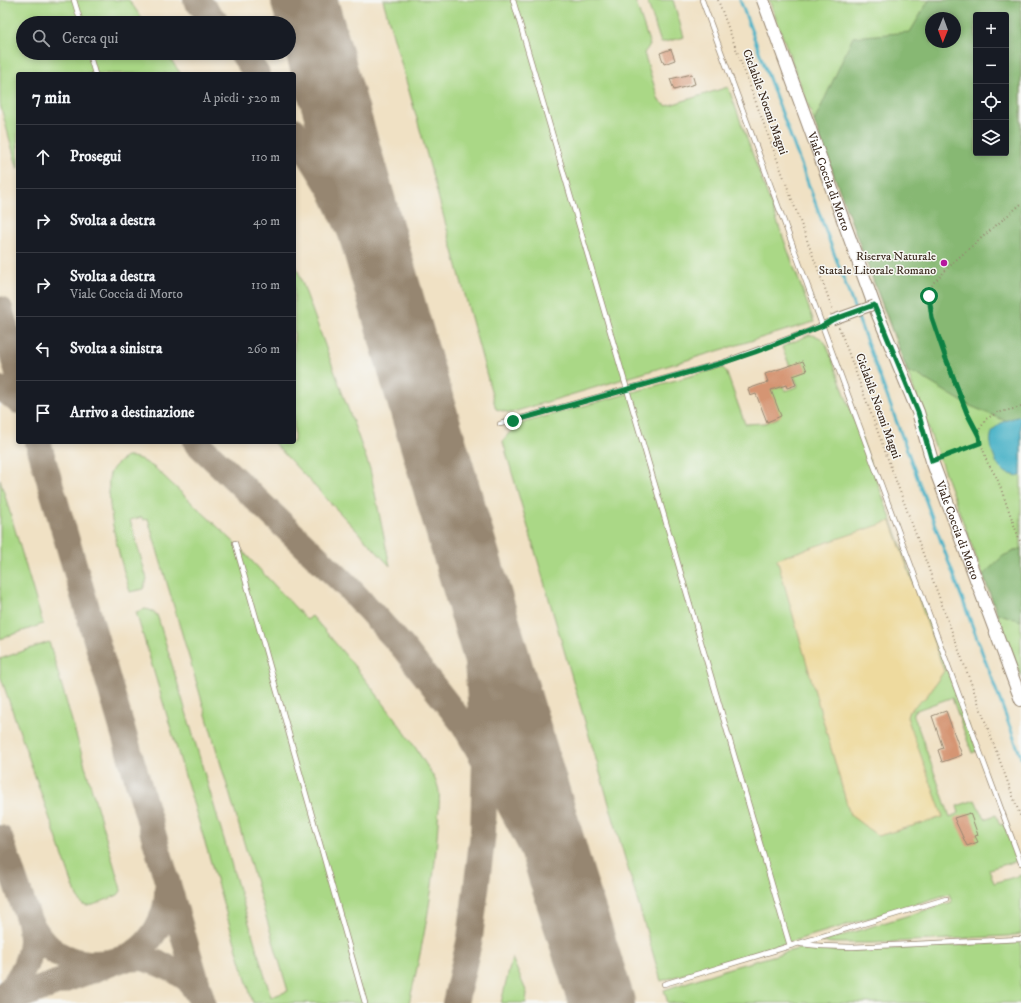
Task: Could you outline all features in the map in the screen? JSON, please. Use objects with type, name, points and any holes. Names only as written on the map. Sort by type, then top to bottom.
[{"type":"street","name":"Viale Coccia di Morto","points":[[763,0],[874,305],[918,412],[932,461],[1021,700]]},
{"type":"street","points":[[835,320],[874,305]]},
{"type":"lane","points":[[74,0],[79,16]]},
{"type":"lane","points":[[513,0],[790,946]]},
{"type":"lane","points":[[702,0],[1021,864]]},
{"type":"lane","points":[[91,60],[94,72]]},
{"type":"lane","points":[[500,424],[722,363],[755,352],[835,320]]},
{"type":"lane","points":[[235,543],[365,1003]]},
{"type":"lane","points":[[664,984],[946,899]]},
{"type":"lane","points":[[799,944],[852,947],[1021,939]]},
{"type":"path","name":"Ciclabile Noemi Magni","points":[[718,0],[835,320],[1021,818]]},
{"type":"path","points":[[979,436],[967,413],[945,356],[932,318],[929,296],[932,284],[957,259],[1021,204]]},
{"type":"path","points":[[1021,407],[997,413],[986,419],[980,429],[979,436],[987,462],[997,478],[1021,544]]},
{"type":"path","points":[[932,461],[980,443]]},
{"type":"green space","points":[[0,0],[129,0],[140,16],[16,16],[16,60],[171,60],[180,72],[16,72],[16,163],[0,104]]},
{"type":"green space","points":[[383,0],[635,0],[650,45],[644,53],[659,101],[667,106],[728,87],[814,322],[510,413],[496,409]]},
{"type":"green space","points":[[647,0],[673,0],[684,37],[661,43]]},
{"type":"green space","name":"Riserva Naturale Statale Litorale Romano","points":[[769,0],[1021,0],[1021,678]]},
{"type":"green space","name":"Riserva Naturale Statale Litorale Romano","points":[[929,0],[1021,0],[1021,416],[1006,421],[966,404],[918,375],[908,373],[814,122],[853,37],[910,32]]},
{"type":"green space","points":[[296,266],[370,469],[390,566],[275,444],[296,444]]},
{"type":"green space","points":[[809,335],[820,338],[827,346],[977,751],[972,753],[952,698],[914,711],[913,713],[950,817],[959,813],[957,806],[975,800],[984,819],[996,815],[1000,825],[1004,824],[1017,861],[989,869],[994,883],[1021,875],[1021,934],[1008,936],[873,943],[821,942],[952,902],[949,894],[661,981],[503,442],[507,435],[519,425],[526,422],[719,368],[723,368],[726,371],[745,424],[765,423],[778,418],[768,391],[782,386],[784,387],[785,391],[798,386],[782,347]]},
{"type":"green space","points":[[127,457],[140,459],[155,468],[235,543],[307,620],[312,616],[380,698],[417,750],[435,779],[439,790],[439,800],[434,869],[424,936],[409,1003],[253,1003],[136,612],[145,609],[150,610],[157,615],[271,997],[288,991],[148,519],[143,520],[142,517],[130,520],[147,579],[143,589],[130,592],[119,555],[114,531],[110,506],[109,486],[109,476],[111,471],[119,462]]},
{"type":"green space","points":[[0,479],[43,624],[0,639]]},
{"type":"green space","points":[[1021,548],[1021,621],[997,613],[983,575],[1003,556]]},
{"type":"green space","points":[[49,642],[121,891],[118,895],[87,906],[83,905],[77,897],[0,675],[0,659]]},
{"type":"green space","points":[[1021,942],[1021,1003],[668,1003],[664,990],[730,968],[801,948],[845,951]]},
{"type":"green space","points":[[512,958],[527,993],[526,1003],[501,1003]]},
{"type":"sand","points":[[891,521],[944,671],[927,696],[909,711],[907,717],[943,817],[878,836],[850,815],[777,559]]},
{"type":"water","points":[[1021,416],[1020,476],[1007,473],[997,464],[991,448],[991,436],[996,427],[1001,423]]},
{"type":"building","points":[[671,49],[675,60],[664,64],[660,53]]},
{"type":"building","points":[[692,74],[695,84],[674,90],[670,79]]},
{"type":"building","points":[[803,361],[807,371],[793,376],[796,385],[787,388],[786,385],[771,390],[781,416],[767,422],[756,394],[750,396],[748,389],[768,382],[765,374]]},
{"type":"building","points":[[946,711],[962,755],[942,762],[938,750],[943,748],[932,716]]},
{"type":"building","points":[[970,813],[978,835],[975,836],[978,842],[967,846],[954,818]]},
{"type":"waterway","points":[[740,0],[1021,757]]},
{"type":"taxiway","points":[[196,0],[211,16]]},
{"type":"taxiway","points":[[247,60],[256,72]]},
{"type":"taxiway","points":[[296,133],[331,190],[373,281],[411,369]]},
{"type":"taxiway","points":[[0,309],[16,367]]},
{"type":"taxiway","points":[[0,389],[7,392],[16,399]]},
{"type":"taxiway","points":[[39,444],[203,1003]]},
{"type":"taxiway","points":[[198,444],[346,585],[402,646],[464,725],[508,802],[539,861],[575,947],[596,1003]]},
{"type":"taxiway","points":[[446,484],[476,652],[485,758],[483,833],[470,938],[455,1003]]},
{"type":"taxiway","points":[[0,838],[29,921]]},
{"type":"taxiway","points":[[0,998],[12,987],[22,973],[30,949],[31,933],[29,921],[38,936],[50,948],[60,955],[83,962],[108,962],[131,955],[141,948],[152,936],[157,929],[166,906],[167,889]]},
{"type":"taxiway","points":[[1,1003],[123,959],[143,958],[174,970],[189,980],[199,996]]},
{"type":"runway","points":[[304,0],[411,369],[563,881],[602,1003]]},
{"type":"place","name":"Riserva Naturale Statale Litorale Romano","points":[[944,263]]},
{"type":"route","points":[[513,421],[722,363],[755,352],[822,326],[832,320],[874,305],[918,412],[932,461],[980,443],[979,436],[967,413],[945,356],[932,318],[929,296]]}]
